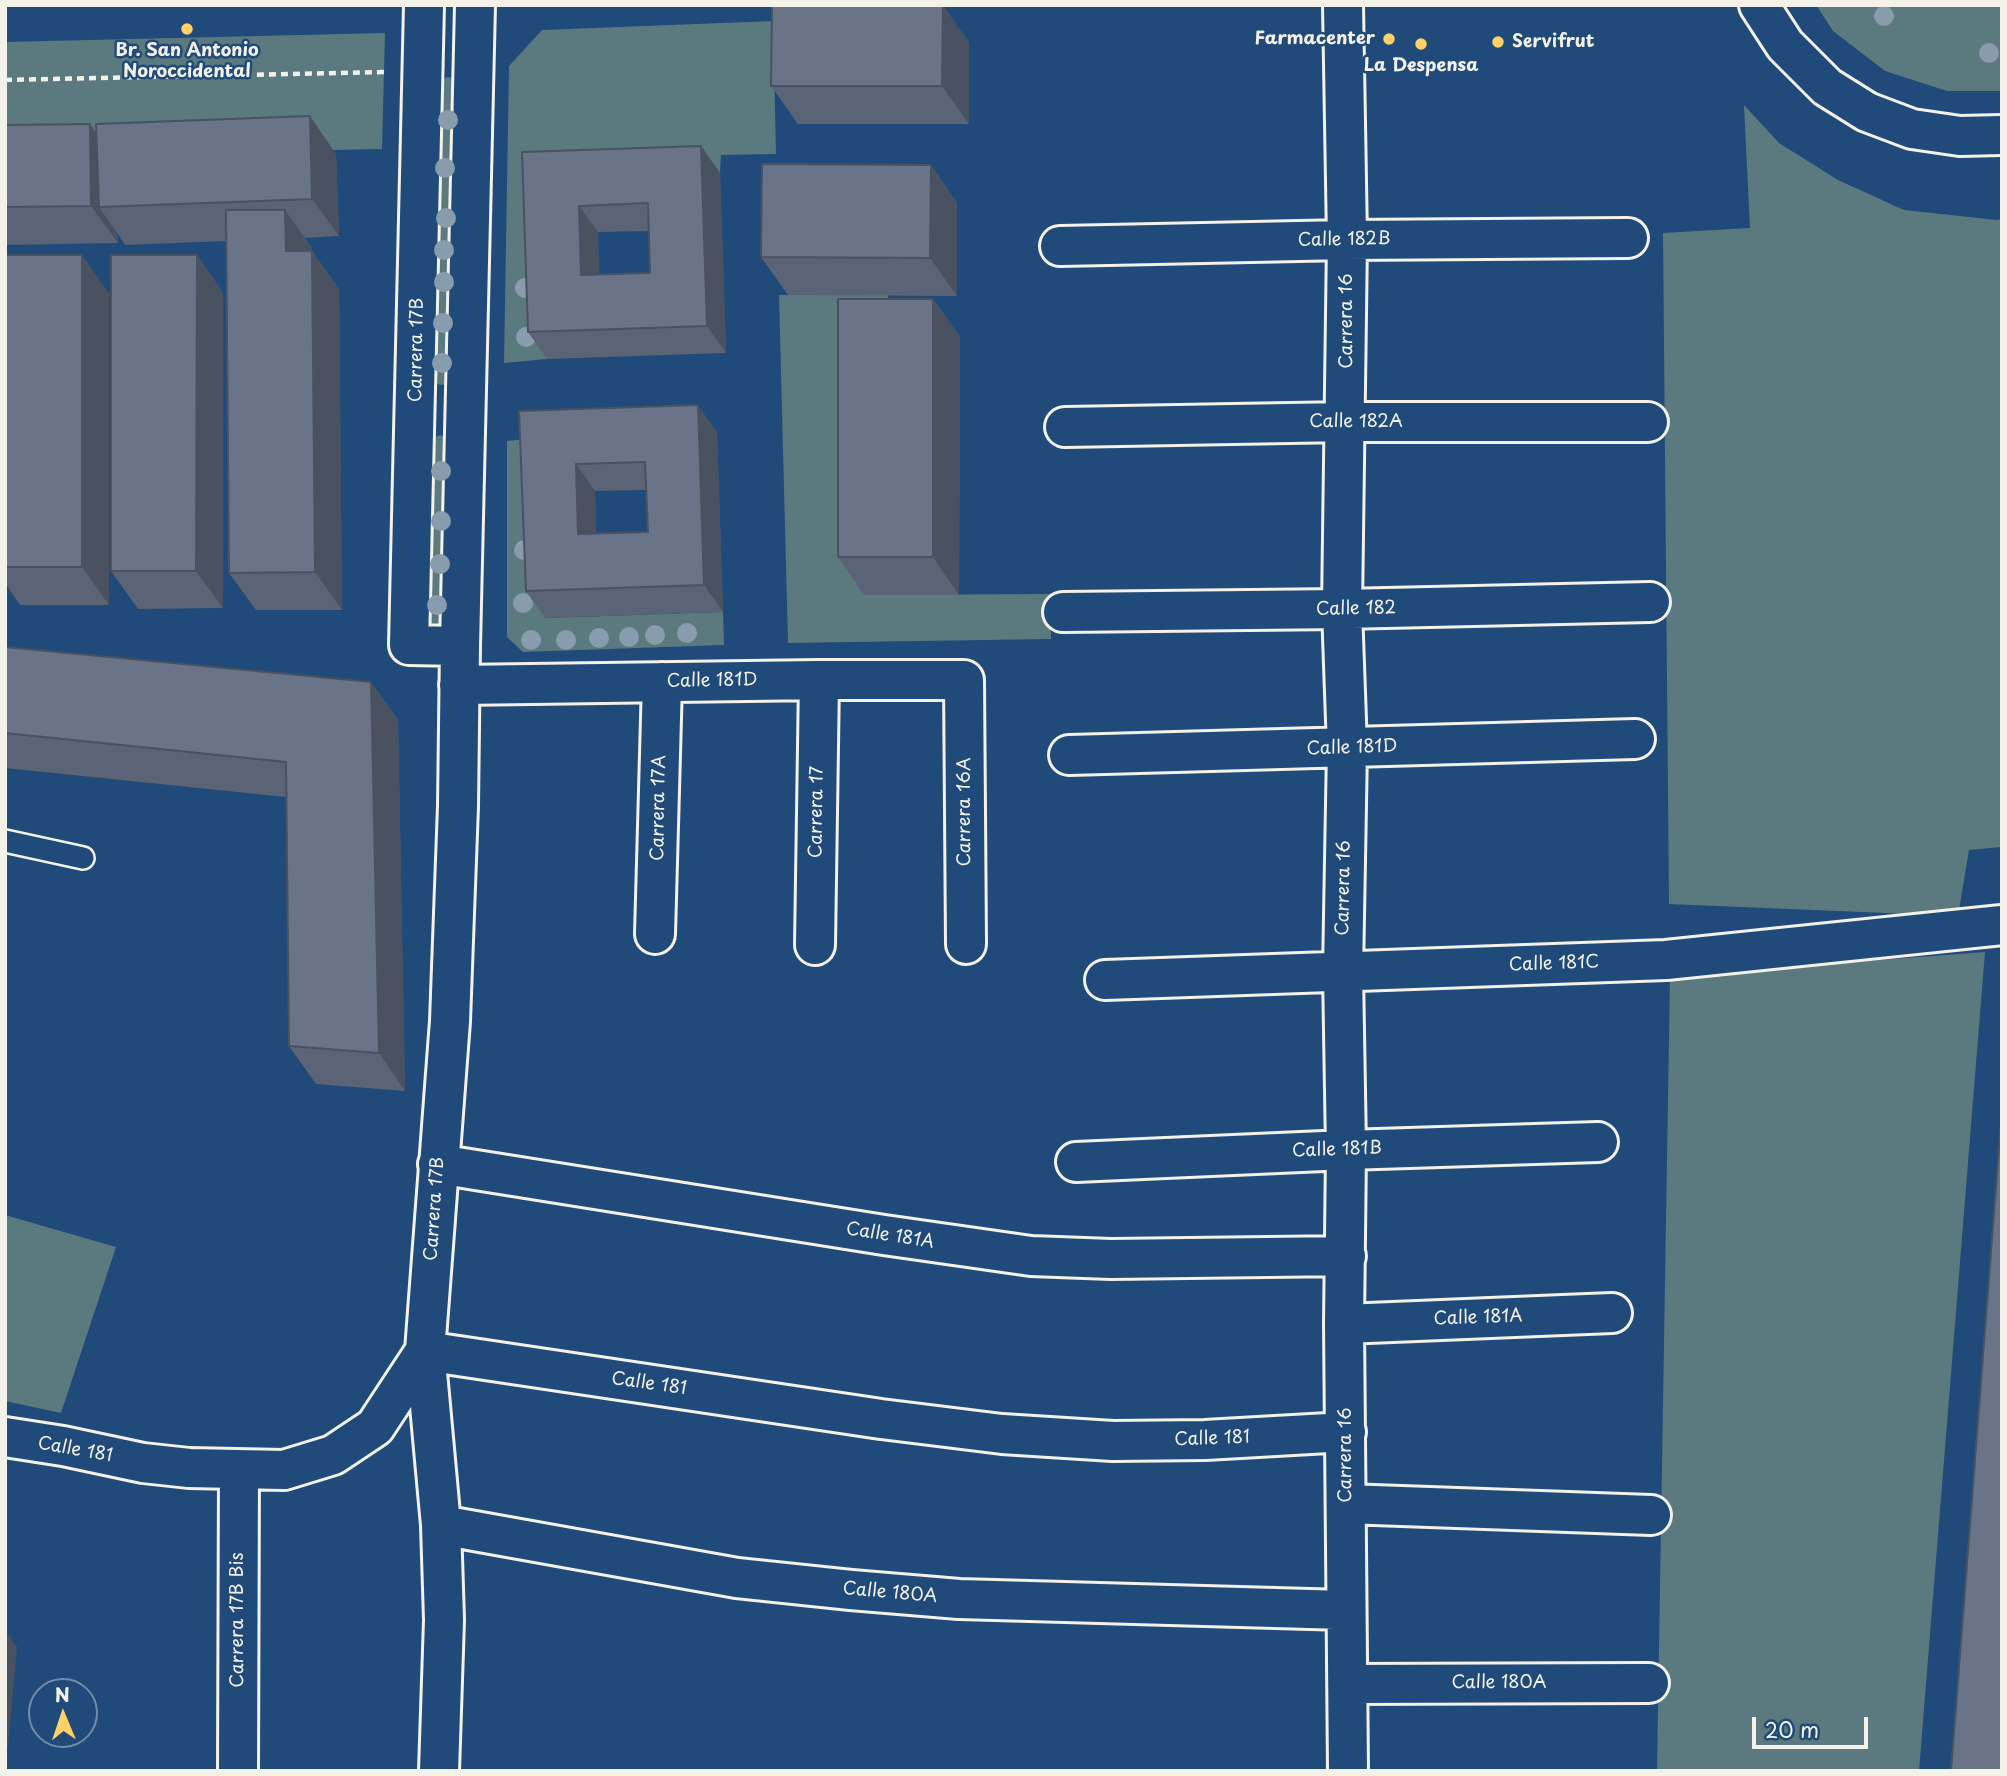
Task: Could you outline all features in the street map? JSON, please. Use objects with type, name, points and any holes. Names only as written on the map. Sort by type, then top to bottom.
[{"type":"street","name":"Carrera 17B","points":[[424,5],[409,645],[460,646]]},
{"type":"street","name":"Carrera 17B","points":[[439,1771],[444,1620],[441,1525],[425,1351],[450,1021],[458,806],[475,5]]},
{"type":"street","name":"Carrera 16","points":[[1343,5],[1347,240],[1342,609],[1347,748],[1343,972],[1348,1771]]},
{"type":"street","points":[[1738,5],[1785,45],[1827,87],[1867,112],[1912,129],[1960,136],[2002,135]]},
{"type":"street","points":[[1759,5],[1785,45]]},
{"type":"street","name":"Calle 182B","points":[[1060,246],[1628,238]]},
{"type":"street","points":[[416,410],[465,410]]},
{"type":"street","name":"Calle 182A","points":[[1065,427],[1346,422],[1648,422]]},
{"type":"street","name":"Calle 182","points":[[1063,612],[1650,602]]},
{"type":"street","name":"Carrera 17","points":[[815,945],[819,680]]},
{"type":"street","name":"Calle 181D","points":[[459,685],[964,680]]},
{"type":"street","name":"Carrera 16A","points":[[964,680],[966,944]]},
{"type":"street","name":"Carrera 17A","points":[[656,934],[662,682]]},
{"type":"street","name":"Calle 181D","points":[[1069,755],[1634,739]]},
{"type":"street","name":"Calle 181C","points":[[1105,981],[1667,960],[2002,925]]},
{"type":"street","name":"Calle 181B","points":[[1076,1162],[1598,1142]]},
{"type":"street","name":"Calle 181A","points":[[438,1164],[1031,1256],[1111,1259],[1346,1256]]},
{"type":"street","name":"Calle 181A","points":[[1344,1324],[1612,1313]]},
{"type":"street","name":"Calle 181","points":[[5,1437],[143,1463],[188,1468],[284,1470],[333,1455],[375,1427],[425,1351],[881,1419],[1002,1434],[1113,1441],[1205,1440],[1346,1432]]},
{"type":"street","name":"Carrera 17B Bis","points":[[238,1771],[239,1470]]},
{"type":"street","points":[[1346,1504],[1651,1515]]},
{"type":"street","name":"Calle 180A","points":[[441,1525],[737,1578],[851,1590],[985,1600],[1345,1610]]},
{"type":"street","name":"Calle 180A","points":[[1348,1684],[1649,1683]]},
{"type":"lane","points":[[5,841],[83,858]]},
{"type":"path","points":[[5,80],[423,72]]},
{"type":"green space","points":[[1816,5],[2002,5],[2002,91],[1947,91],[1885,71],[1833,31]]},
{"type":"green space","points":[[773,21],[776,154],[721,155],[720,173],[541,179],[547,359],[504,363],[509,66],[542,30]]},
{"type":"green space","points":[[385,33],[382,149],[5,157],[5,42]]},
{"type":"green space","points":[[448,77],[455,79],[449,384],[442,385],[432,380],[440,80]]},
{"type":"green space","points":[[1744,105],[1779,143],[1838,180],[1904,210],[2002,219],[2002,847],[1969,850],[1958,916],[1669,904],[1663,233],[1750,228]]},
{"type":"green space","points":[[779,295],[888,295],[889,337],[865,595],[1050,594],[1051,639],[788,643]]},
{"type":"green space","points":[[440,435],[449,439],[448,618],[442,625],[436,626],[430,625],[427,618],[433,438]]},
{"type":"green space","points":[[538,438],[545,618],[723,612],[724,645],[523,652],[507,637],[507,441]]},
{"type":"green space","points":[[1985,952],[1919,1771],[1657,1771],[1670,976]]},
{"type":"green space","points":[[5,1215],[116,1247],[61,1413],[5,1401]]},
{"type":"building","points":[[772,5],[943,5],[942,86],[771,86]]},
{"type":"building","points":[[310,116],[312,199],[99,207],[96,124]]},
{"type":"building","points":[[90,124],[91,206],[5,207],[5,125]]},
{"type":"building","points":[[701,146],[707,326],[528,332],[522,152]],"holes":[[[648,203],[650,273],[581,275],[579,206]]]},
{"type":"building","points":[[762,164],[931,165],[930,258],[761,257]]},
{"type":"building","points":[[226,210],[285,210],[286,251],[312,251],[315,572],[229,573]]},
{"type":"building","points":[[5,255],[82,255],[82,567],[5,567]]},
{"type":"building","points":[[111,255],[197,255],[196,571],[111,571]]},
{"type":"building","points":[[838,299],[933,299],[933,557],[838,557]]},
{"type":"building","points":[[698,405],[704,585],[526,591],[519,411]],"holes":[[[645,462],[648,532],[578,534],[576,464]]]},
{"type":"building","points":[[5,647],[371,682],[379,1053],[289,1046],[286,762],[5,733]]},
{"type":"building","points":[[2002,1109],[2002,1771],[1951,1771]]},
{"type":"place","name":"Br. San Antonio Noroccidental","points":[[187,29]]},
{"type":"place","name":"Farmacenter","points":[[1389,39]]},
{"type":"place","name":"Servifrut","points":[[1498,42]]},
{"type":"place","name":"La Despensa","points":[[1421,44]]}]
